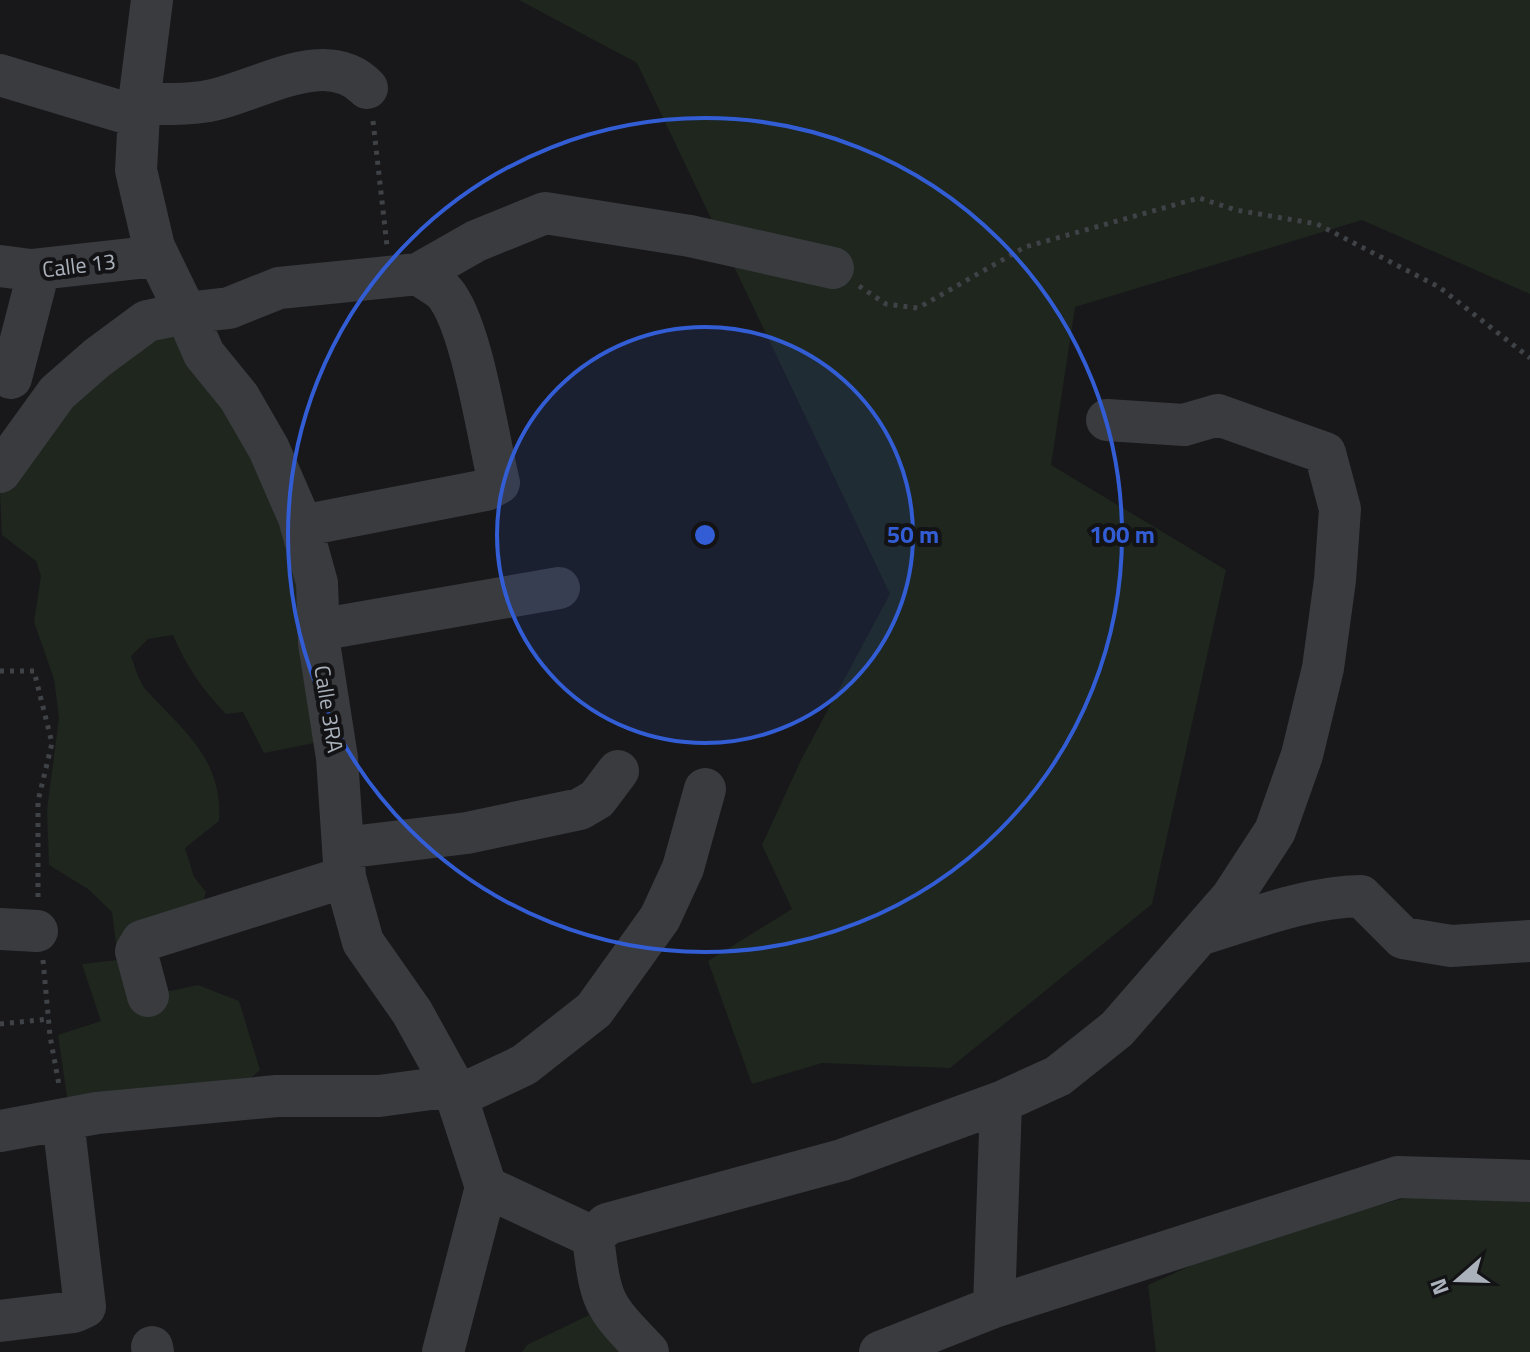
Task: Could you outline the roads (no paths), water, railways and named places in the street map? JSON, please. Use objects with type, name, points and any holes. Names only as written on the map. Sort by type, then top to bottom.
[{"type":"street","name":"Calle 3RA","points":[[152,0],[139,111],[136,170],[157,256],[204,354],[239,397],[269,449],[301,526],[317,583],[318,630],[337,758],[344,862],[363,942],[412,1012],[455,1092],[486,1187]]},
{"type":"street","points":[[0,75],[139,111],[204,102],[319,70],[355,75],[367,88]]},
{"type":"street","points":[[0,472],[57,393],[147,321],[229,308],[279,288],[404,276],[476,241],[545,213],[690,236],[833,268]]},
{"type":"street","name":"Calle 13","points":[[19,268],[157,256]]},
{"type":"street","points":[[19,268],[5,377],[57,393]]},
{"type":"street","points":[[301,526],[486,490],[499,483],[466,342],[454,309],[443,291],[404,276]]},
{"type":"street","points":[[593,1237],[607,1224],[842,1160],[1001,1102],[1058,1076],[1117,1029],[1232,897],[1275,831],[1302,755],[1323,668],[1335,580],[1340,509],[1325,453],[1218,415],[1184,425],[1107,420]]},
{"type":"street","points":[[318,630],[559,588]]},
{"type":"street","points":[[148,996],[136,951],[142,941],[344,862],[580,809],[597,799],[618,771]]},
{"type":"street","points":[[0,1131],[63,1120],[277,1096],[455,1092],[524,1065],[594,1010],[660,918],[683,868],[705,789]]},
{"type":"street","points":[[1198,935],[1304,904],[1334,897],[1361,896],[1403,938],[1451,946],[1530,941]]},
{"type":"street","points":[[994,1307],[1001,1102]]},
{"type":"street","points":[[0,1321],[74,1312],[85,1307],[63,1120]]},
{"type":"street","points":[[880,1352],[994,1307],[1398,1177],[1530,1181]]},
{"type":"street","points":[[443,1352],[486,1187],[593,1237]]},
{"type":"street","points":[[593,1237],[600,1293],[610,1313],[648,1352]]}]
